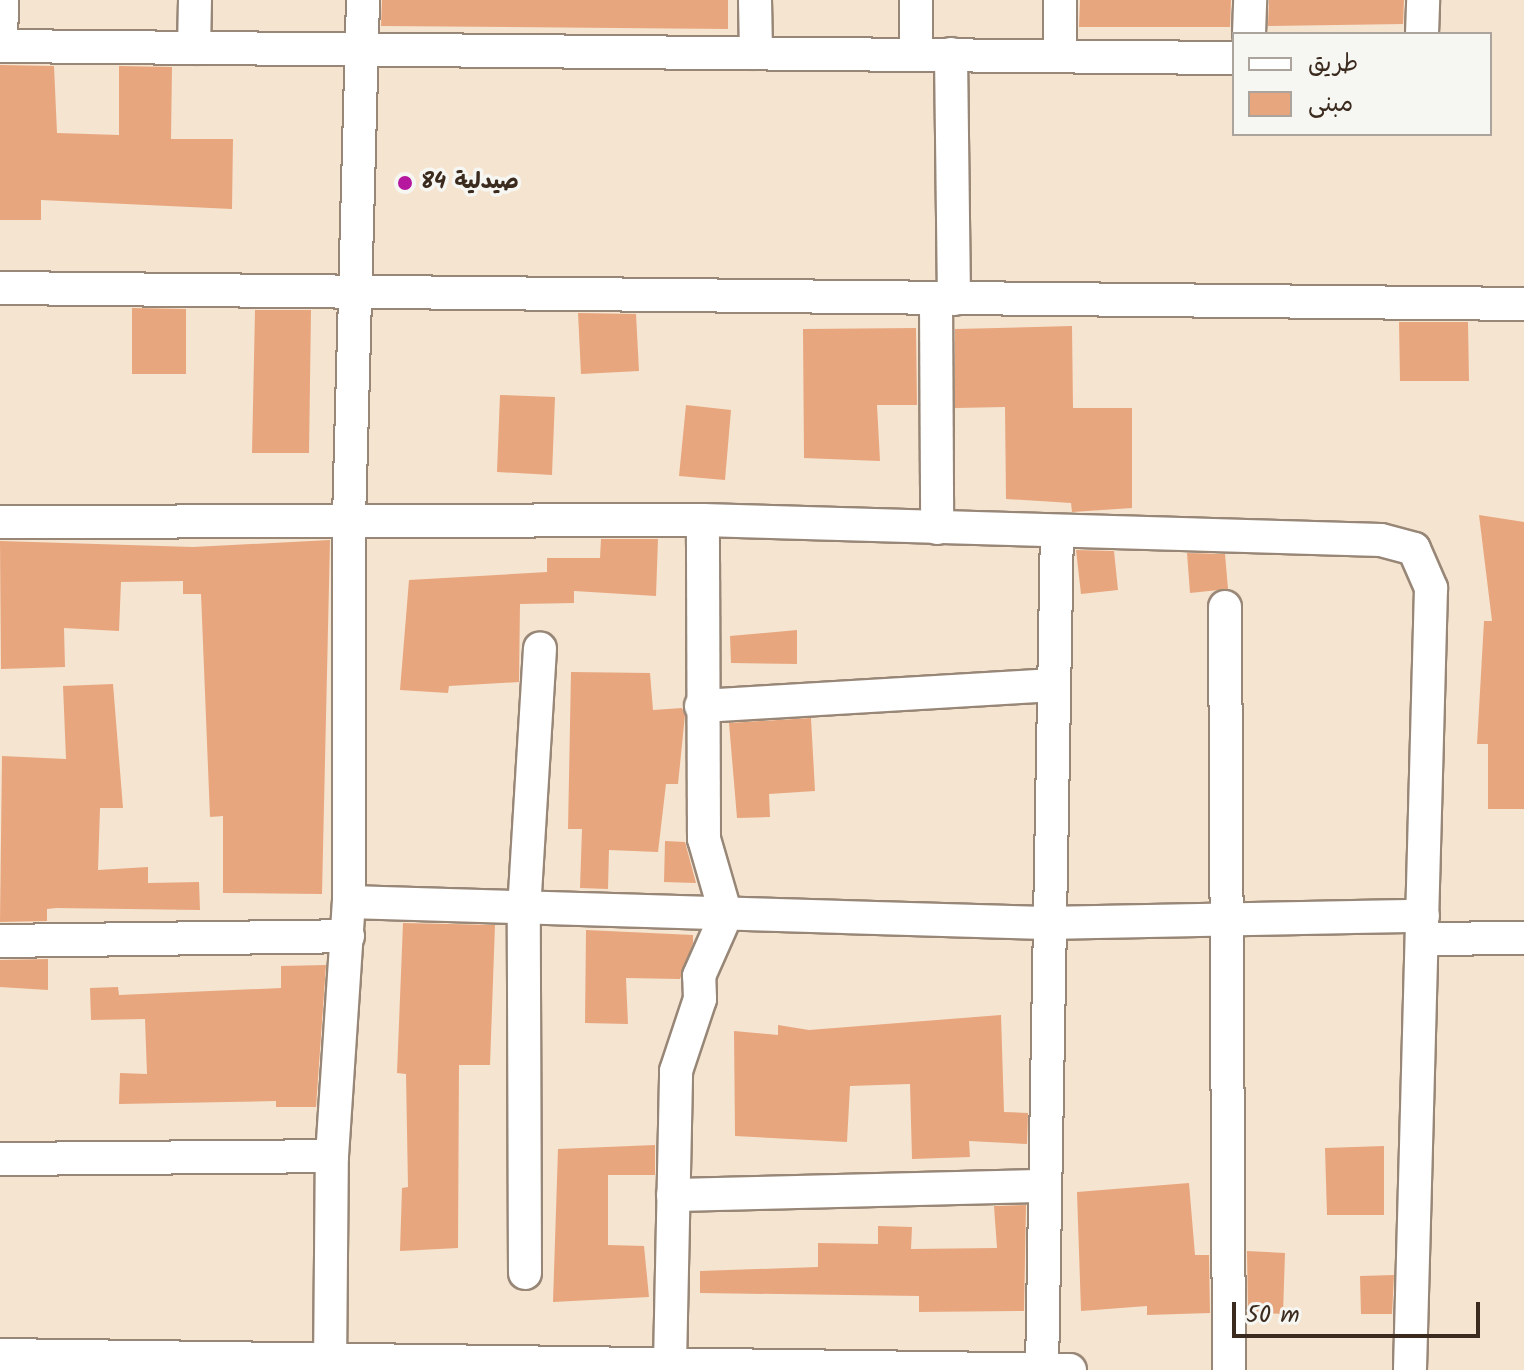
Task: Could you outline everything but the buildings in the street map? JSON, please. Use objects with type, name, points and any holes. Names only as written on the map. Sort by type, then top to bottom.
[{"type":"street","points":[[2,0],[0,46],[1232,58]]},
{"type":"street","points":[[194,48],[195,0]]},
{"type":"street","points":[[330,1365],[332,1156],[349,902],[349,520],[365,50],[363,0]]},
{"type":"street","points":[[755,0],[756,53]]},
{"type":"street","points":[[916,0],[916,55]]},
{"type":"street","points":[[1060,0],[1060,54]]},
{"type":"street","points":[[1249,32],[1250,0]]},
{"type":"street","points":[[1422,32],[1423,0]]},
{"type":"street","points":[[937,528],[951,54]]},
{"type":"street","points":[[0,288],[1524,304]]},
{"type":"street","points":[[670,1364],[680,1046],[726,915],[704,839],[701,706],[703,520]]},
{"type":"street","points":[[0,522],[703,520],[1381,540],[1414,549],[1431,588],[1410,1370]]},
{"type":"street","points":[[1042,1370],[1045,923],[1057,531]]},
{"type":"street","points":[[1225,607],[1229,1370]]},
{"type":"street","points":[[525,1273],[524,910],[540,648]]},
{"type":"street","points":[[701,706],[1050,685]]},
{"type":"street","points":[[349,902],[524,910],[1045,923],[1226,919],[1424,928],[1524,938]]},
{"type":"street","points":[[0,941],[348,936]]},
{"type":"street","points":[[0,1159],[332,1156]]},
{"type":"street","points":[[673,1195],[1042,1186]]},
{"type":"street","points":[[0,1355],[154,1364],[670,1364],[1070,1370]]},
{"type":"place","name":"84 صيدلية","points":[[405,183]]}]
